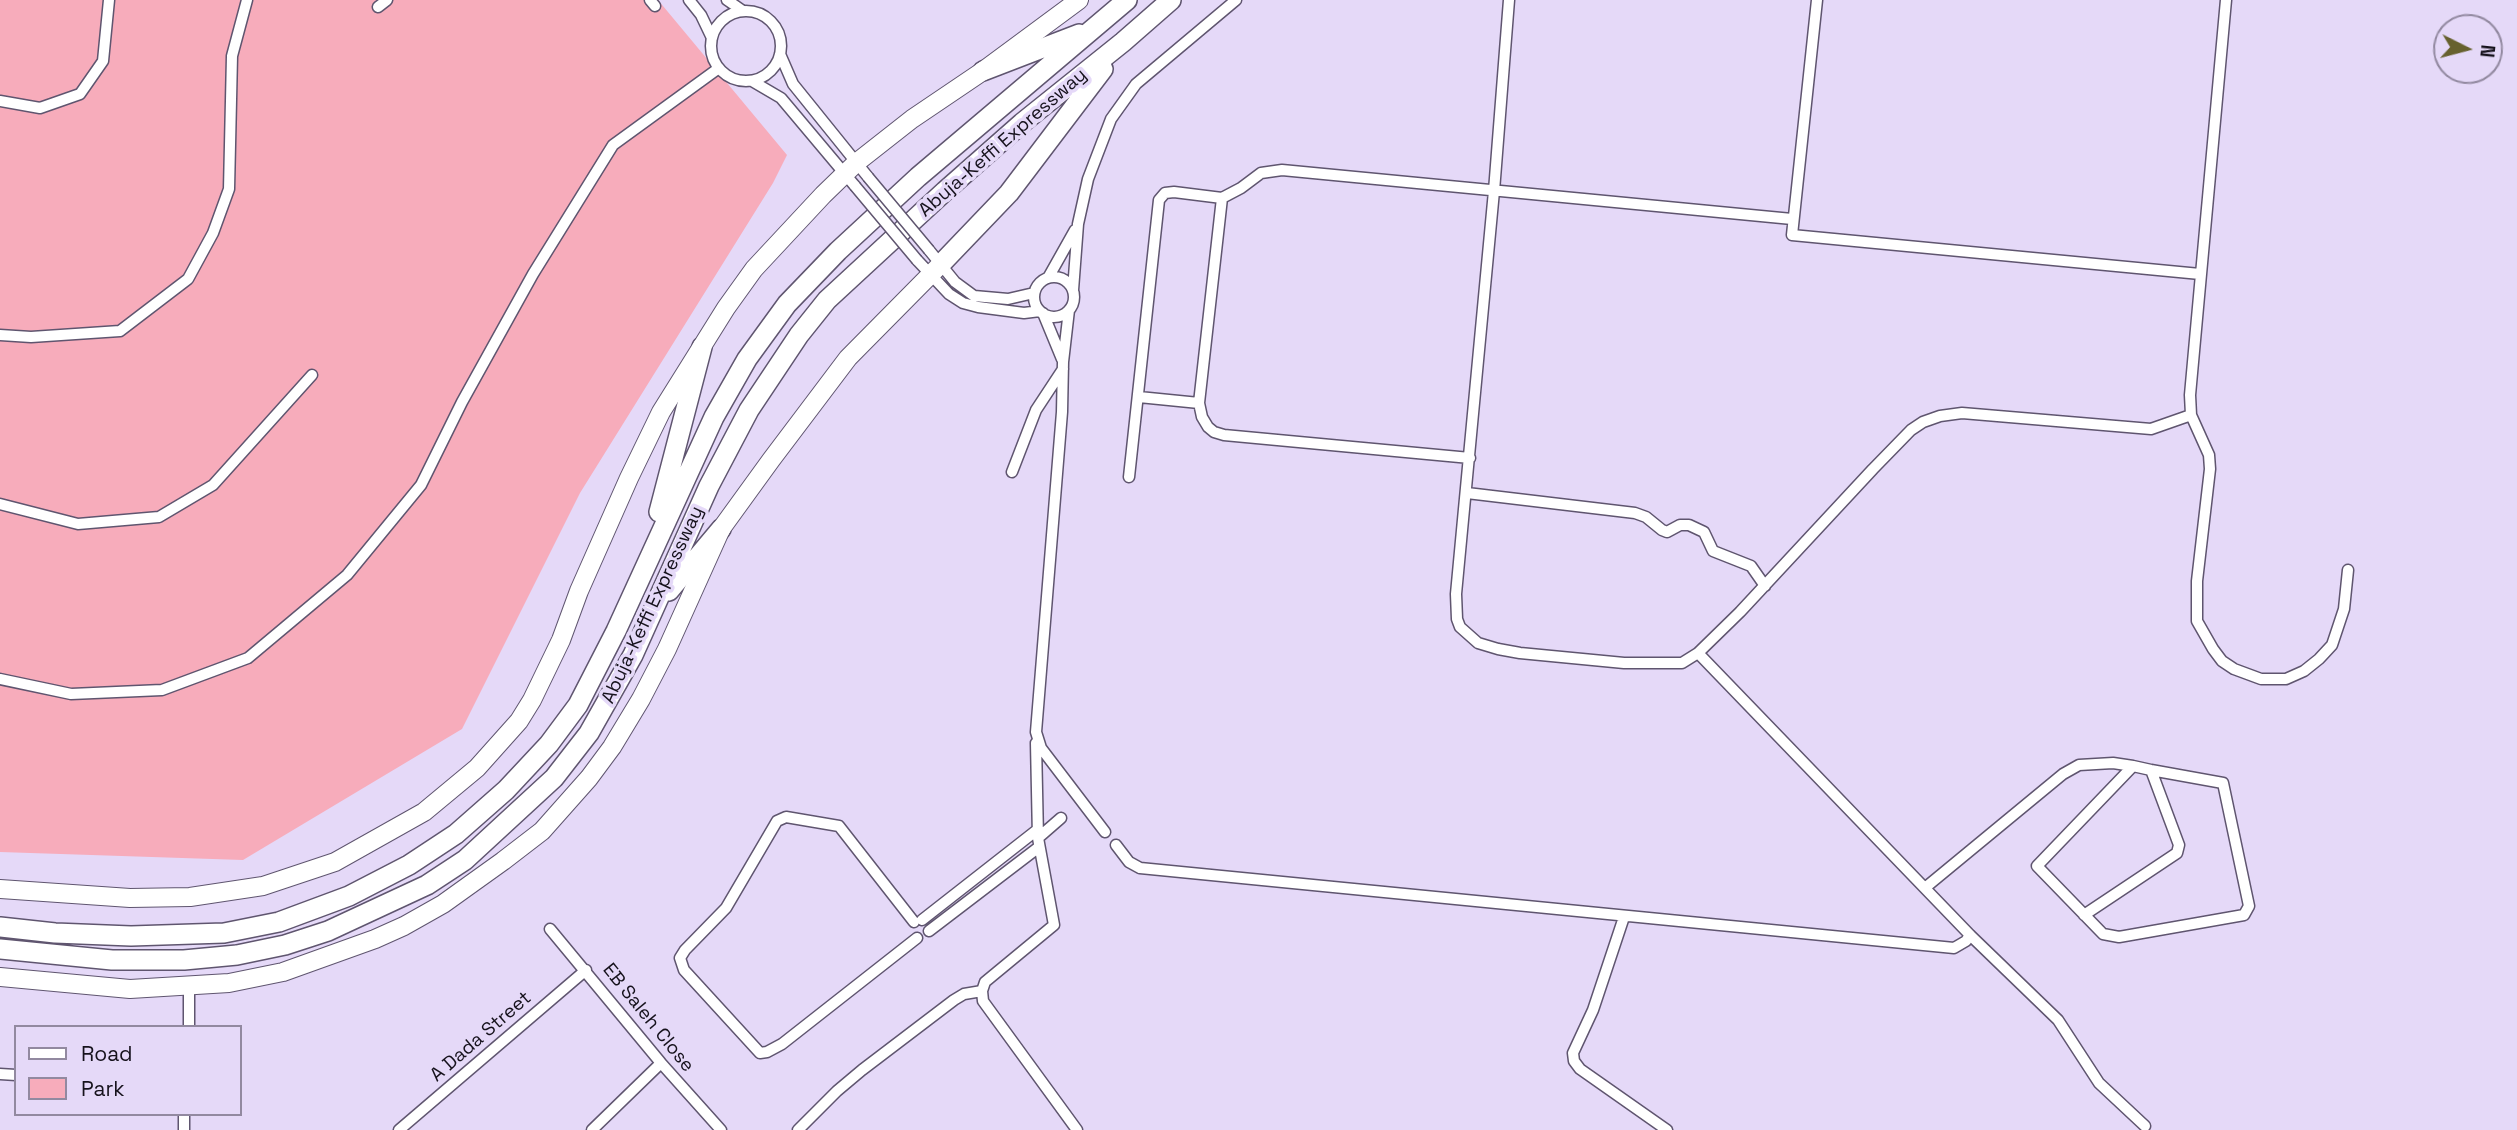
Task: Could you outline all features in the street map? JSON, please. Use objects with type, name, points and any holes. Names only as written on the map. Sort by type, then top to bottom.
[{"type":"highway","points":[[0,889],[130,898],[190,897],[263,886],[335,862],[424,812],[477,768],[519,721],[532,700],[661,412],[726,308],[754,270],[912,119],[1079,0]]},
{"type":"highway","name":"Abuja-Keffi Expressway","points":[[0,927],[55,933],[168,937],[224,933],[303,914],[349,896],[409,865],[466,825],[506,790],[549,744],[578,705],[616,631],[714,417],[747,359],[786,304],[838,251],[918,177],[1127,0]]},
{"type":"highway","name":"Abuja-Keffi Expressway","points":[[0,949],[112,960],[184,960],[237,955],[285,945],[328,931],[427,886],[465,860],[554,778],[596,722],[657,605],[709,486],[749,410],[799,335],[827,300],[1023,123],[1171,0]]},
{"type":"highway","points":[[982,71],[1093,29]]},
{"type":"highway","points":[[933,263],[1009,193],[1123,42]]},
{"type":"highway","name":"Abuja-Keffi Expressway","points":[[0,977],[107,988],[189,986],[246,980],[283,972],[404,926],[443,904],[542,831],[589,778],[612,747],[641,699],[667,649],[721,529],[848,358],[933,263]]},
{"type":"highway","points":[[646,564],[702,347]]},
{"type":"highway","points":[[657,605],[721,529]]},
{"type":"highway","points":[[0,917],[55,933]]},
{"type":"street","points":[[0,101],[40,108],[80,94],[103,61],[109,0]]},
{"type":"street","points":[[0,335],[31,337],[120,331],[188,279],[213,233],[229,189],[232,56],[247,0]]},
{"type":"street","points":[[689,0],[701,15],[712,38]]},
{"type":"street","points":[[727,0],[743,11],[764,16],[772,23],[781,43],[780,54],[770,72],[752,81]]},
{"type":"street","points":[[1077,1130],[982,996],[985,982],[1054,925],[1038,838],[1036,732],[1062,412],[1063,365],[1069,310],[1074,300],[1078,224],[1088,179],[1104,133],[1119,106],[1136,84],[1156,65],[1236,0]]},
{"type":"street","points":[[1509,0],[1456,594],[1457,619],[1464,632],[1478,643],[1521,653],[1625,663],[1672,664],[1690,660],[1765,586],[1872,469],[1911,430],[1923,422],[1962,413],[2151,429],[2191,415]]},
{"type":"street","points":[[1817,0],[1792,234],[2200,274]]},
{"type":"street","points":[[2226,0],[2190,395],[2191,415],[2209,455],[2210,469],[2197,581],[2197,621],[2222,661],[2250,677],[2286,679],[2304,671],[2332,645],[2344,609],[2348,570]]},
{"type":"street","points":[[743,11],[723,20],[712,38],[711,48],[719,68],[733,79],[752,81],[781,98],[856,175],[933,263],[974,296],[1009,299],[1034,293]]},
{"type":"street","points":[[780,54],[793,84],[917,260],[933,263]]},
{"type":"street","points":[[0,679],[71,694],[162,690],[248,658],[347,575],[421,485],[462,402],[533,274],[613,145],[719,68]]},
{"type":"street","points":[[1129,477],[1160,200],[1165,194],[1174,192],[1222,198],[1262,173],[1282,170],[1792,219]]},
{"type":"street","points":[[1222,198],[1199,403],[1205,423],[1214,432],[1224,435],[1470,458]]},
{"type":"street","points":[[1063,365],[1042,312],[1034,300],[1034,293],[1039,284],[1048,278],[1078,224]]},
{"type":"street","points":[[933,263],[949,294],[970,306],[1024,313],[1042,312],[1054,317],[1069,310]]},
{"type":"street","points":[[1048,278],[1063,279],[1073,290]]},
{"type":"street","points":[[1012,472],[1036,410],[1063,365]]},
{"type":"street","points":[[0,504],[78,524],[159,517],[213,485],[312,375]]},
{"type":"street","points":[[1139,397],[1199,403]]},
{"type":"street","points":[[1467,493],[1635,513],[1646,517],[1667,532],[1681,525],[1689,525],[1704,532],[1713,551],[1751,566],[1765,586]]},
{"type":"street","points":[[1698,653],[1970,935],[2058,1020],[2099,1083],[2145,1126]]},
{"type":"street","points":[[1036,732],[1041,748],[1105,832]]},
{"type":"street","points":[[1926,887],[2063,775],[2080,765],[2113,763],[2133,766],[2223,783],[2249,906],[2244,915],[2119,937],[2103,934],[2037,866],[2133,766]]},
{"type":"street","points":[[2084,915],[2177,853],[2179,845],[2151,770]]},
{"type":"street","points":[[929,931],[929,926],[918,921],[839,826],[786,817],[777,821],[726,908],[680,958],[684,970],[760,1053],[768,1052],[782,1044],[916,938],[924,937],[1022,860],[1038,838],[1061,818]]},
{"type":"street","points":[[916,938],[911,929],[918,921],[1016,849],[1038,838]]},
{"type":"street","points":[[1116,845],[1129,862],[1140,868],[1625,918],[1954,948],[1966,941],[1970,935]]},
{"type":"street","points":[[1625,918],[1593,1010],[1573,1053],[1574,1061],[1580,1069],[1667,1130]]},
{"type":"street","name":"EB Saleh Close","points":[[550,929],[661,1063],[721,1130]]},
{"type":"street","name":"A Dada Street","points":[[399,1130],[586,970]]},
{"type":"street","points":[[189,986],[189,1023]]},
{"type":"street","points":[[798,1130],[846,1084],[954,1000],[964,994],[982,996]]},
{"type":"street","points":[[592,1130],[661,1063]]},
{"type":"green space","points":[[0,0],[658,0],[787,155],[773,183],[580,493],[462,729],[243,860],[0,852]]}]
